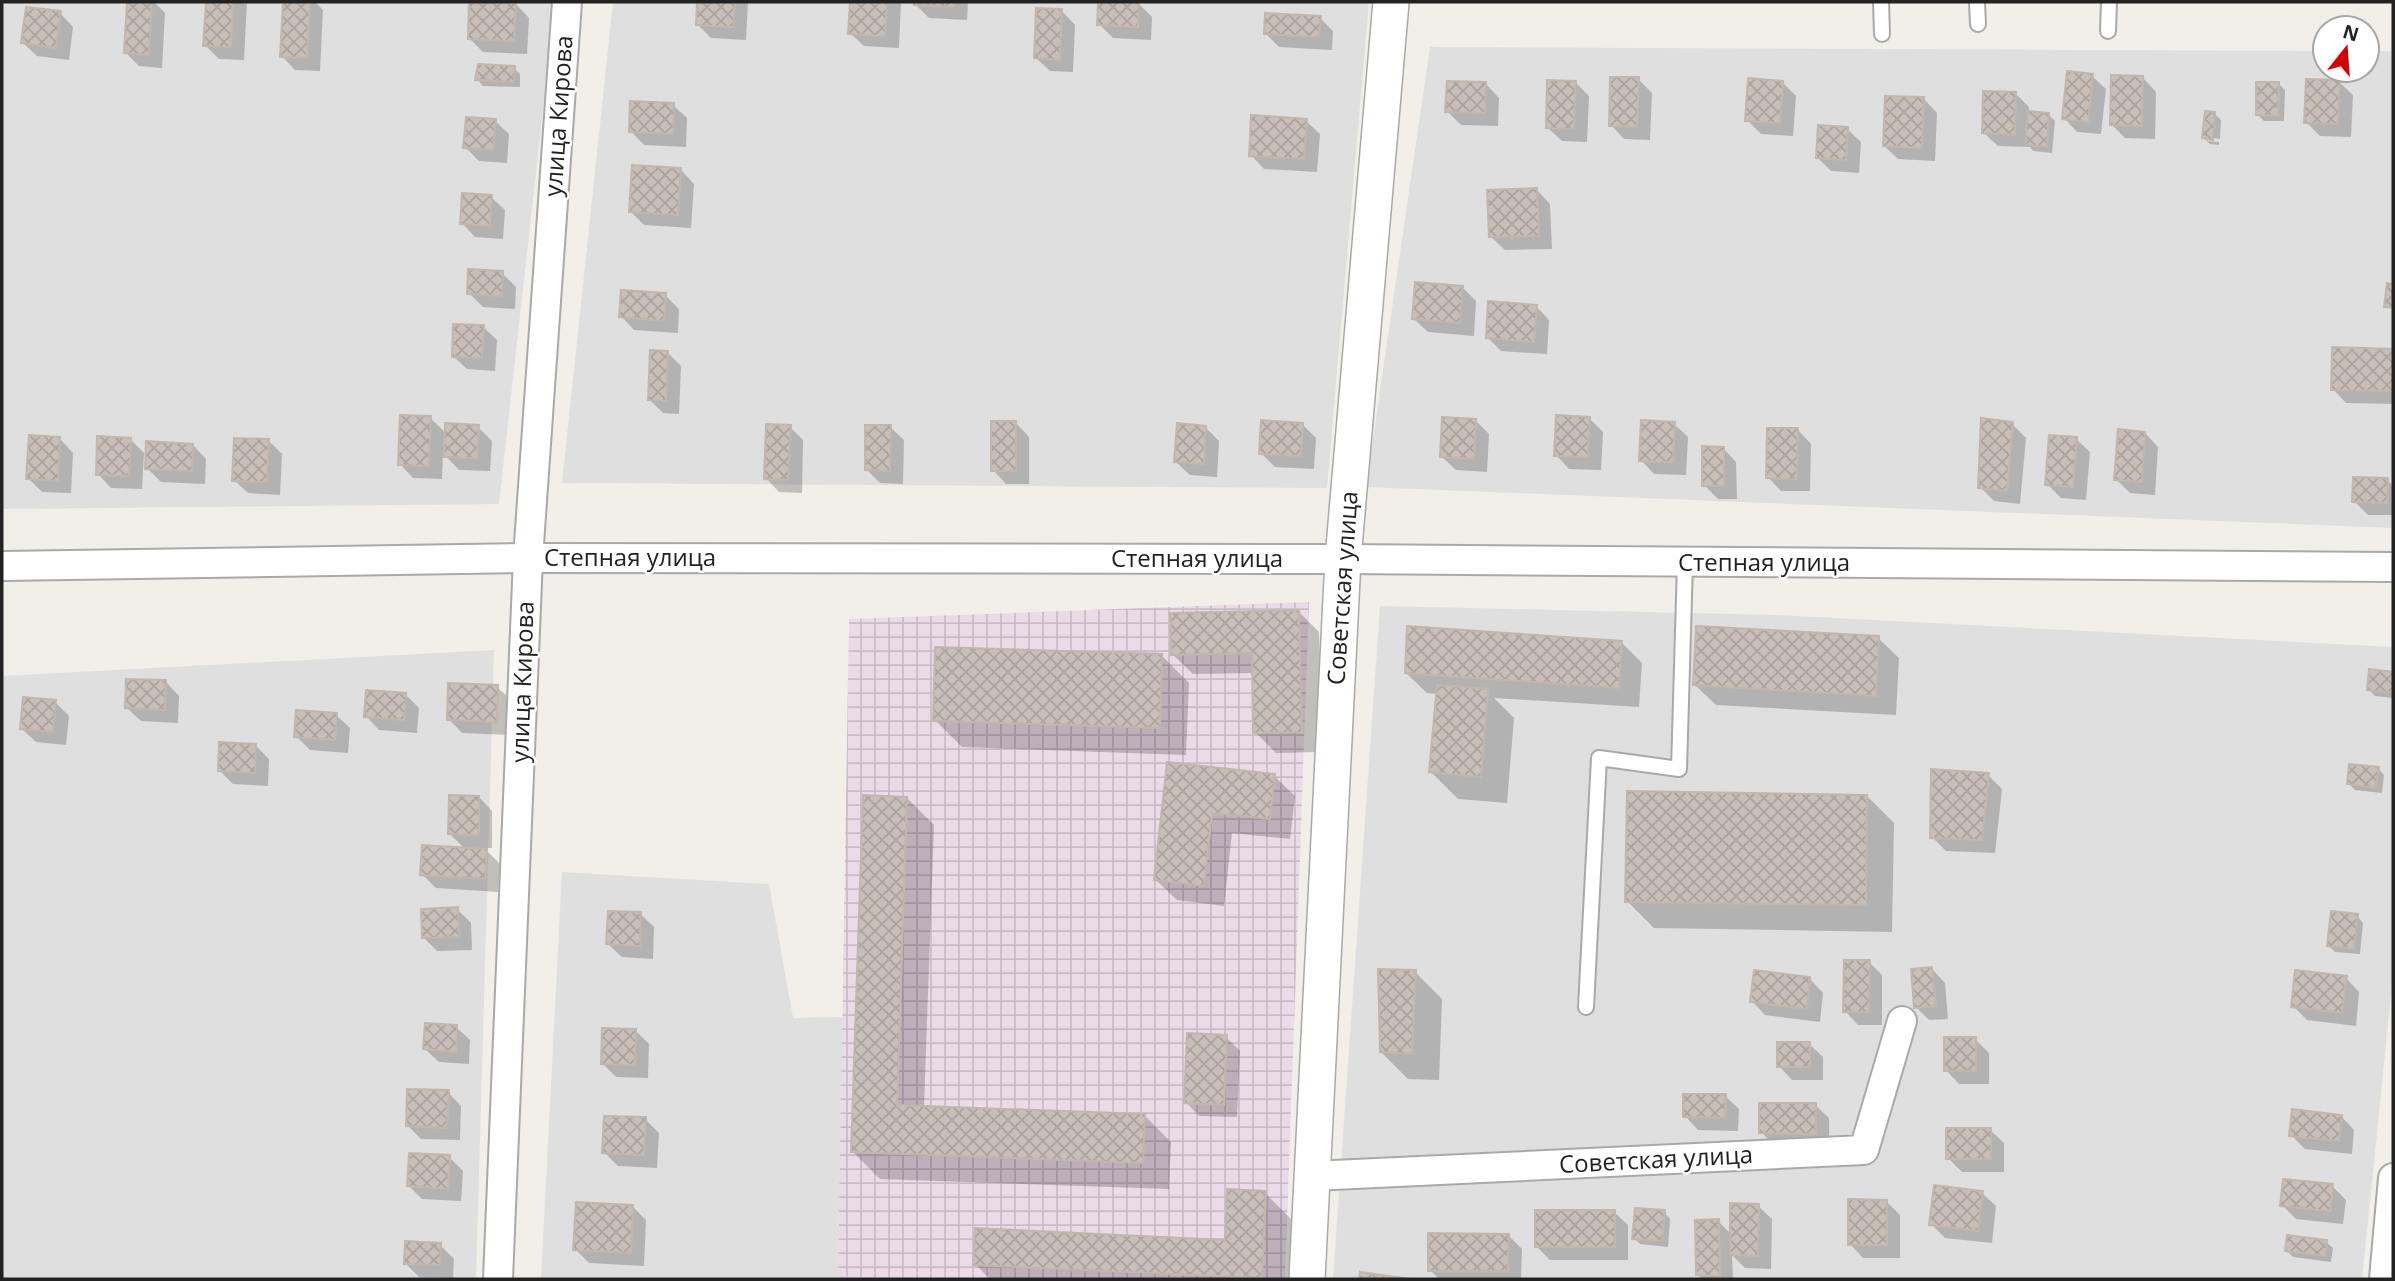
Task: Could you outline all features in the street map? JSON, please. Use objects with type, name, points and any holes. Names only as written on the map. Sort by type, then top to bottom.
[{"type":"street","name":"улица Кирова","points":[[498,1279],[528,558],[567,2]]},
{"type":"street","name":"Советская улица","points":[[1307,1279],[1343,559],[1391,2]]},
{"type":"street","name":"Степная улица","points":[[2,566],[528,558],[1343,559],[2393,567]]},
{"type":"street","name":"Советская улица","points":[[1312,1176],[1864,1150],[1902,1021]]},
{"type":"street","points":[[2384,1279],[2393,1178]]},
{"type":"lane","points":[[1881,2],[1882,34]]},
{"type":"lane","points":[[1977,2],[1978,24]]},
{"type":"lane","points":[[2109,2],[2109,31]]},
{"type":"lane","points":[[1586,1007],[1599,758],[1679,769],[1685,563]]},
{"type":"shaded area","points":[[2,2],[555,2],[499,504],[2,509]]},
{"type":"shaded area","points":[[613,2],[1369,2],[1327,488],[562,483]]},
{"type":"shaded area","points":[[1430,47],[2311,51],[2311,84],[2381,84],[2381,51],[2393,51],[2393,528],[1366,487]]},
{"type":"shaded area","points":[[1309,602],[1285,1279],[929,1279],[838,1276],[849,619]]},
{"type":"shaded area","points":[[1380,606],[1778,615],[2393,647],[2393,976],[2362,1279],[1333,1279]]},
{"type":"shaded area","points":[[494,650],[476,1279],[2,1279],[2,676]]},
{"type":"shaded area","points":[[562,872],[769,884],[793,1018],[843,1017],[839,1275],[929,1279],[541,1279]]},
{"type":"building","points":[[127,2],[152,2],[149,55],[124,53]]},
{"type":"building","points":[[206,2],[233,2],[231,47],[203,46]]},
{"type":"building","points":[[283,2],[310,2],[307,58],[280,57]]},
{"type":"building","points":[[469,2],[516,3],[514,41],[468,39]]},
{"type":"building","points":[[697,2],[735,2],[733,27],[696,25]]},
{"type":"building","points":[[850,2],[887,2],[885,36],[848,34]]},
{"type":"building","points":[[914,2],[954,2],[954,7],[914,5]]},
{"type":"building","points":[[1098,2],[1139,2],[1138,27],[1097,25]]},
{"type":"building","points":[[26,7],[61,11],[56,48],[21,43]]},
{"type":"building","points":[[1036,8],[1062,9],[1060,60],[1034,58]]},
{"type":"building","points":[[1265,13],[1321,16],[1319,37],[1264,34]]},
{"type":"building","points":[[478,64],[515,66],[514,82],[475,80]]},
{"type":"building","points":[[2067,71],[2093,74],[2088,122],[2062,119]]},
{"type":"building","points":[[2111,75],[2143,76],[2142,126],[2110,125]]},
{"type":"building","points":[[1610,77],[1639,77],[1637,127],[1609,126]]},
{"type":"building","points":[[1748,78],[1783,81],[1780,123],[1745,121]]},
{"type":"building","points":[[2306,79],[2311,79],[2311,84],[2340,84],[2338,124],[2304,123]]},
{"type":"building","points":[[1547,80],[1576,81],[1574,129],[1546,128]]},
{"type":"building","points":[[1447,81],[1486,82],[1485,113],[1445,112]]},
{"type":"building","points":[[2256,82],[2279,82],[2278,116],[2256,115]]},
{"type":"building","points":[[1983,91],[2016,92],[2015,135],[1982,133]]},
{"type":"building","points":[[1885,96],[1924,97],[1922,148],[1883,146]]},
{"type":"building","points":[[630,101],[674,103],[673,134],[629,132]]},
{"type":"building","points":[[2028,111],[2049,113],[2047,147],[2025,145]]},
{"type":"building","points":[[2205,111],[2215,112],[2213,140],[2202,138]]},
{"type":"building","points":[[1251,115],[1307,119],[1304,159],[1249,156]]},
{"type":"building","points":[[466,117],[496,119],[493,150],[463,148]]},
{"type":"building","points":[[1818,125],[1848,127],[1846,160],[1816,158]]},
{"type":"building","points":[[632,165],[681,168],[678,215],[629,212]]},
{"type":"building","points":[[1537,188],[1539,236],[1489,237],[1487,190]]},
{"type":"building","points":[[462,193],[492,195],[490,226],[460,224]]},
{"type":"building","points":[[468,269],[503,271],[502,296],[467,294]]},
{"type":"building","points":[[1415,282],[1463,286],[1460,323],[1412,319]]},
{"type":"building","points":[[2387,283],[2393,284],[2393,308],[2384,307]]},
{"type":"building","points":[[621,290],[666,293],[664,321],[619,317]]},
{"type":"building","points":[[1488,301],[1537,305],[1534,342],[1486,338]]},
{"type":"building","points":[[453,324],[484,325],[482,358],[452,357]]},
{"type":"building","points":[[2332,347],[2393,349],[2393,391],[2331,390]]},
{"type":"building","points":[[650,350],[668,351],[666,401],[648,400]]},
{"type":"building","points":[[400,415],[431,416],[429,466],[398,465]]},
{"type":"building","points":[[1556,415],[1590,417],[1588,457],[1554,456]]},
{"type":"building","points":[[1442,417],[1476,419],[1474,459],[1440,457]]},
{"type":"building","points":[[1981,418],[2013,422],[2007,491],[1978,488]]},
{"type":"building","points":[[1261,420],[1303,423],[1301,456],[1259,454]]},
{"type":"building","points":[[1641,420],[1675,422],[1673,462],[1639,461]]},
{"type":"building","points":[[991,421],[1016,421],[1016,471],[991,471]]},
{"type":"building","points":[[445,423],[479,425],[477,458],[444,457]]},
{"type":"building","points":[[1177,423],[1206,426],[1204,464],[1174,462]]},
{"type":"building","points":[[766,424],[791,425],[788,480],[764,479]]},
{"type":"building","points":[[865,425],[891,425],[890,471],[865,470]]},
{"type":"building","points":[[1767,428],[1798,428],[1797,479],[1766,478]]},
{"type":"building","points":[[2118,429],[2145,432],[2142,482],[2114,480]]},
{"type":"building","points":[[29,435],[60,437],[58,481],[26,479]]},
{"type":"building","points":[[2049,435],[2077,437],[2073,487],[2045,485]]},
{"type":"building","points":[[97,436],[131,438],[129,476],[96,475]]},
{"type":"building","points":[[234,438],[269,439],[267,482],[232,481]]},
{"type":"building","points":[[146,441],[193,444],[192,471],[145,469]]},
{"type":"building","points":[[1702,446],[1724,447],[1724,486],[1702,486]]},
{"type":"building","points":[[2353,477],[2388,478],[2387,503],[2352,502]]},
{"type":"building","points":[[1299,610],[1302,732],[1253,733],[1252,653],[1171,655],[1170,613]]},
{"type":"building","points":[[1407,626],[1622,641],[1619,688],[1405,673]]},
{"type":"building","points":[[1696,626],[1879,636],[1876,696],[1693,685]]},
{"type":"building","points":[[935,647],[1162,654],[1160,728],[933,721]]},
{"type":"building","points":[[2369,669],[2393,672],[2393,693],[2367,690]]},
{"type":"building","points":[[126,679],[166,680],[165,710],[125,708]]},
{"type":"building","points":[[448,683],[498,685],[497,722],[447,720]]},
{"type":"building","points":[[1437,685],[1488,689],[1481,777],[1429,772]]},
{"type":"building","points":[[366,690],[406,693],[404,720],[364,717]]},
{"type":"building","points":[[23,697],[56,700],[53,732],[20,729]]},
{"type":"building","points":[[296,710],[337,713],[335,740],[294,737]]},
{"type":"building","points":[[219,742],[256,744],[255,773],[218,771]]},
{"type":"building","points":[[1167,762],[1275,774],[1270,819],[1212,813],[1204,886],[1154,880]]},
{"type":"building","points":[[2349,764],[2379,767],[2376,788],[2347,784]]},
{"type":"building","points":[[1931,769],[1989,773],[1982,840],[1930,838]]},
{"type":"building","points":[[1627,791],[1867,795],[1866,905],[1625,902]]},
{"type":"building","points":[[449,795],[479,796],[479,835],[448,834]]},
{"type":"building","points":[[863,795],[907,797],[897,1105],[1145,1114],[1143,1163],[851,1152]]},
{"type":"building","points":[[422,845],[487,849],[485,879],[420,875]]},
{"type":"building","points":[[458,907],[459,937],[422,938],[421,909]]},
{"type":"building","points":[[608,911],[641,912],[640,946],[606,944]]},
{"type":"building","points":[[2331,911],[2358,914],[2354,949],[2327,946]]},
{"type":"building","points":[[1844,960],[1870,960],[1869,1012],[1843,1012]]},
{"type":"building","points":[[1932,967],[1936,1006],[1914,1008],[1911,969]]},
{"type":"building","points":[[1378,969],[1416,970],[1412,1054],[1380,1052]]},
{"type":"building","points":[[1754,970],[1810,977],[1807,1009],[1750,1002]]},
{"type":"building","points":[[2295,970],[2347,976],[2342,1013],[2291,1007]]},
{"type":"building","points":[[425,1023],[457,1025],[456,1052],[423,1049]]},
{"type":"building","points":[[602,1028],[636,1029],[635,1065],[601,1064]]},
{"type":"building","points":[[1187,1033],[1227,1035],[1224,1105],[1184,1103]]},
{"type":"building","points":[[1944,1037],[1976,1037],[1976,1071],[1944,1071]]},
{"type":"building","points":[[1777,1042],[1810,1042],[1810,1067],[1777,1067]]},
{"type":"building","points":[[407,1089],[449,1090],[447,1128],[406,1126]]},
{"type":"building","points":[[1683,1094],[1726,1094],[1725,1118],[1683,1117]]},
{"type":"building","points":[[1759,1103],[1816,1103],[1816,1134],[1759,1133]]},
{"type":"building","points":[[2292,1109],[2342,1115],[2339,1141],[2289,1136]]},
{"type":"building","points":[[604,1116],[646,1117],[644,1155],[602,1153]]},
{"type":"building","points":[[1946,1128],[1991,1128],[1991,1159],[1946,1159]]},
{"type":"building","points":[[409,1153],[450,1155],[448,1189],[407,1186]]},
{"type":"building","points":[[2283,1179],[2333,1184],[2330,1211],[2280,1206]]},
{"type":"building","points":[[1934,1185],[1983,1191],[1978,1231],[1929,1225]]},
{"type":"building","points":[[1227,1189],[1266,1191],[1262,1278],[973,1265],[975,1228],[1225,1240]]},
{"type":"building","points":[[1848,1199],[1887,1200],[1887,1245],[1848,1245]]},
{"type":"building","points":[[576,1202],[633,1205],[631,1253],[573,1250]]},
{"type":"building","points":[[1730,1203],[1759,1204],[1758,1256],[1730,1255]]},
{"type":"building","points":[[1635,1208],[1665,1210],[1662,1241],[1632,1239]]},
{"type":"building","points":[[1535,1210],[1615,1210],[1615,1247],[1535,1247]]},
{"type":"building","points":[[1719,1219],[1720,1276],[1696,1275],[1695,1220]]},
{"type":"building","points":[[1428,1233],[1509,1234],[1508,1271],[1428,1271]]},
{"type":"building","points":[[2287,1235],[2327,1240],[2325,1256],[2285,1251]]},
{"type":"building","points":[[405,1241],[441,1243],[440,1265],[404,1264]]},
{"type":"building","points":[[1360,1272],[1411,1279],[1359,1279]]}]
